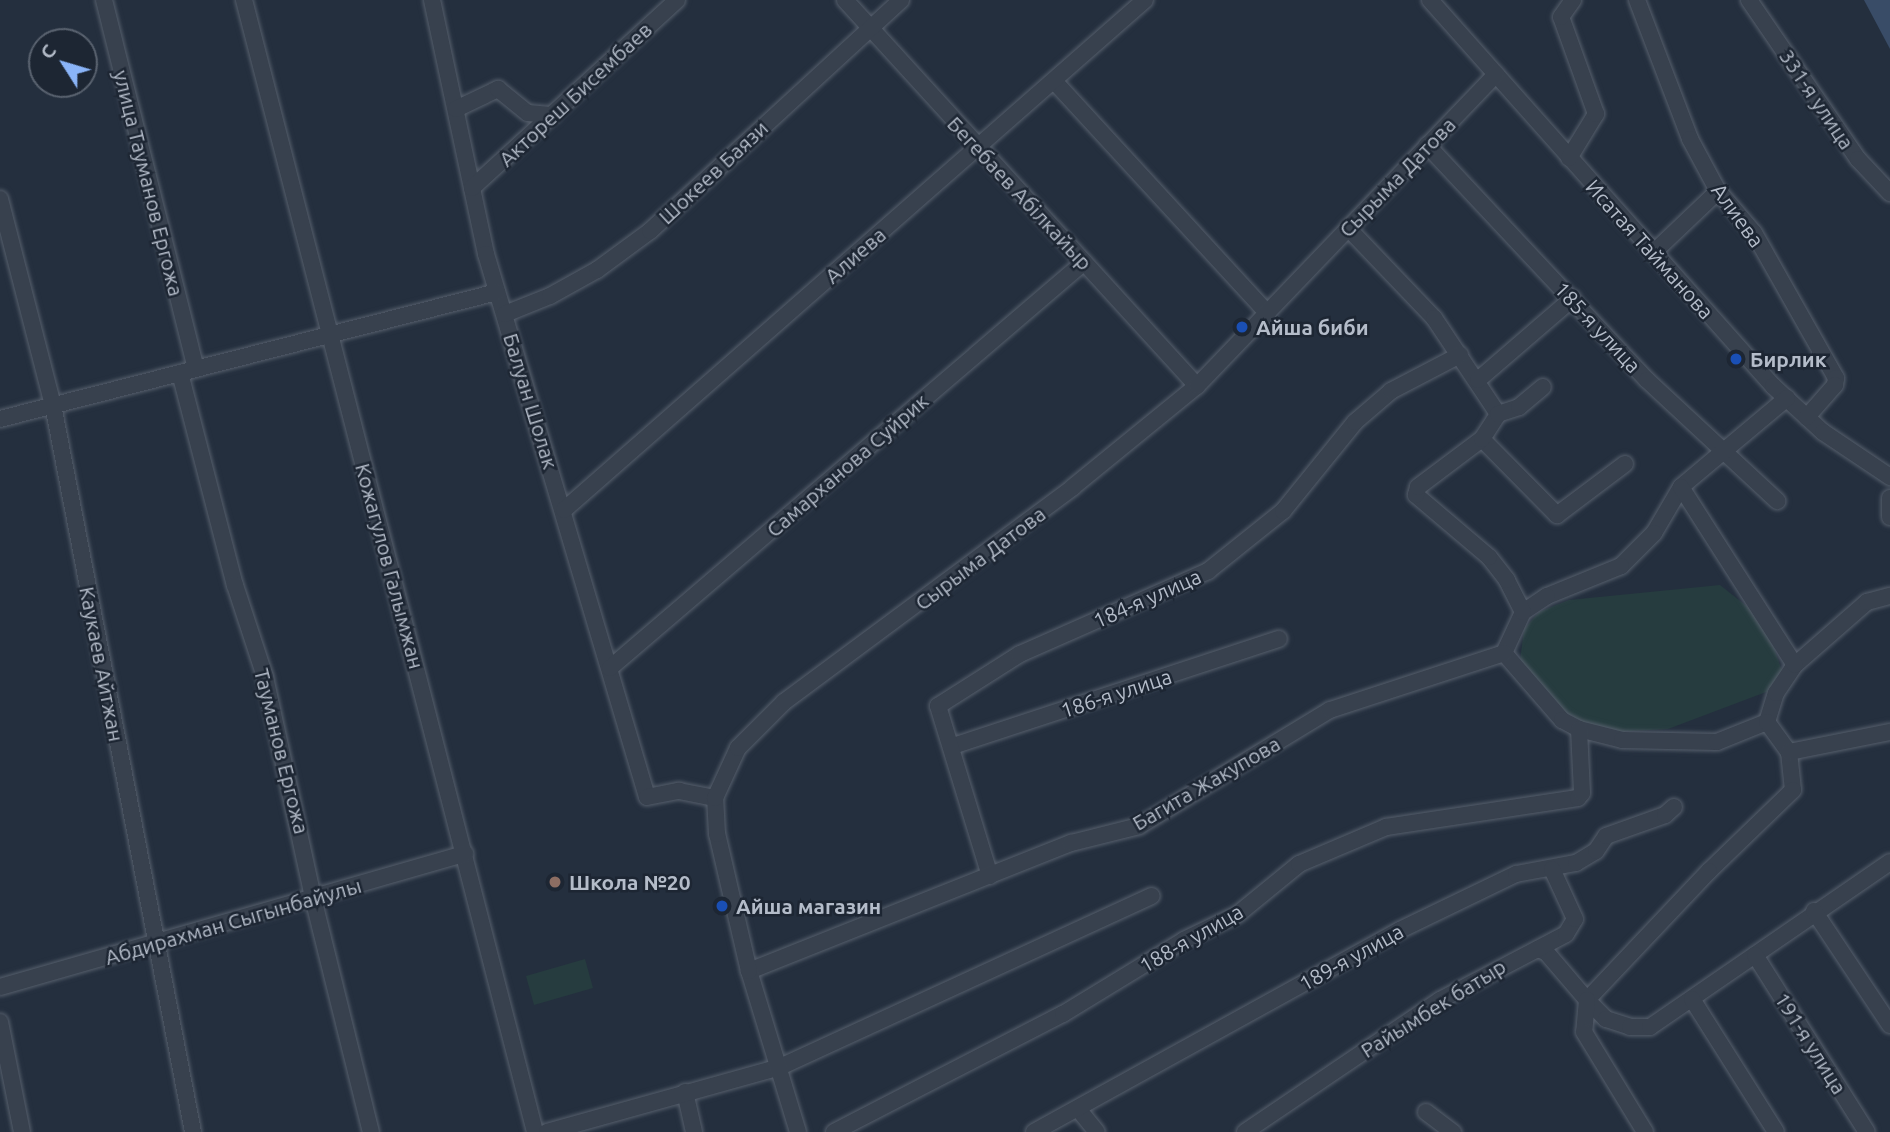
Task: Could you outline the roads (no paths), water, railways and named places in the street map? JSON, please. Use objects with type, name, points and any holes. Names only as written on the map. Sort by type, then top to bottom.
[{"type":"street","name":"улица Тауманов Ергожа","points":[[104,0],[188,369]]},
{"type":"street","name":"Кожагулов Галымжан","points":[[244,0],[536,1132]]},
{"type":"street","name":"Балуан Шолак","points":[[432,0],[497,292],[564,510],[646,797],[679,792],[715,798]]},
{"type":"street","name":"Актореш Бисембаев","points":[[472,188],[677,0]]},
{"type":"street","name":"Бегебаев Абілкайыр","points":[[845,0],[1197,386]]},
{"type":"street","name":"Шокеев Баязи","points":[[505,314],[585,277],[650,230],[901,0]]},
{"type":"street","name":"Алиева","points":[[564,510],[1145,0]]},
{"type":"street","name":"Исатая Тайманова","points":[[1430,0],[1653,253],[1787,398],[1807,417],[1890,477]]},
{"type":"street","points":[[1569,158],[1596,114],[1561,17],[1573,0]]},
{"type":"street","name":"Алиева","points":[[1637,0],[1690,139],[1718,191],[1754,233],[1836,378],[1807,417]]},
{"type":"street","name":"331-я улица","points":[[1749,0],[1858,159],[1890,193]]},
{"type":"street","name":"Сырыма Датова","points":[[715,798],[738,748],[784,702],[1073,487],[1197,386],[1496,74]]},
{"type":"street","points":[[1054,81],[1268,314]]},
{"type":"street","points":[[456,109],[498,89],[528,113],[553,115]]},
{"type":"street","name":"185-я улица","points":[[1427,145],[1647,380],[1777,500]]},
{"type":"street","points":[[1653,253],[1718,191]]},
{"type":"street","name":"Каукаев Айтжан","points":[[0,199],[53,405],[193,1132]]},
{"type":"street","points":[[1348,228],[1434,318],[1478,380],[1498,414]]},
{"type":"street","name":"Самарханова Суйрик","points":[[610,668],[1084,262]]},
{"type":"street","points":[[0,419],[497,292]]},
{"type":"street","points":[[1478,380],[1573,298]]},
{"type":"street","name":"184-я улица","points":[[953,746],[938,706],[1020,654],[1208,571],[1283,511],[1355,422],[1391,390],[1460,355]]},
{"type":"street","name":"Тауманов Ергожа","points":[[188,369],[235,585],[265,677],[313,898],[371,1132]]},
{"type":"street","points":[[1524,612],[1489,556],[1416,495],[1419,487],[1482,439],[1498,414],[1519,407],[1544,387]]},
{"type":"street","points":[[1767,722],[1717,742],[1622,740],[1579,729],[1562,720],[1504,653],[1524,612],[1547,596],[1621,566],[1654,533],[1681,487],[1787,398]]},
{"type":"street","points":[[1482,439],[1557,515],[1625,464]]},
{"type":"street","points":[[1681,487],[1794,665]]},
{"type":"street","points":[[1890,498],[1890,517]]},
{"type":"street","points":[[1767,722],[1776,693],[1794,665],[1867,602],[1890,596]]},
{"type":"street","name":"186-я улица","points":[[953,746],[1279,639]]},
{"type":"street","name":"Багита Жакупова","points":[[749,971],[1072,843],[1139,826],[1330,710],[1504,653]]},
{"type":"street","points":[[1646,1132],[1584,1032],[1587,1000],[1709,871],[1787,800],[1794,780],[1789,752],[1767,722]]},
{"type":"street","name":"188-я улица","points":[[834,1132],[1063,1014],[1184,940],[1238,914],[1299,864],[1386,827],[1578,798],[1583,793],[1579,729]]},
{"type":"street","points":[[1789,752],[1890,732]]},
{"type":"street","points":[[953,746],[990,876]]},
{"type":"street","points":[[715,798],[724,868],[749,971],[798,1132]]},
{"type":"street","name":"189-я улица","points":[[1034,1132],[1079,1110],[1400,930],[1516,874],[1576,863],[1596,850],[1606,836],[1665,815],[1674,807]]},
{"type":"street","name":"Абдирахман Сыгынбайулы","points":[[0,987],[157,945],[465,854]]},
{"type":"street","points":[[1538,949],[1546,952],[1606,1019],[1630,1027],[1650,1027],[1814,911],[1890,862]]},
{"type":"street","name":"Райымбек батыр","points":[[1245,1132],[1440,1000],[1528,950],[1538,949],[1574,925],[1552,869]]},
{"type":"street","points":[[547,1132],[780,1067],[1150,896]]},
{"type":"street","points":[[1814,911],[1890,1025]]},
{"type":"street","name":"191-я улица","points":[[1755,955],[1867,1132]]},
{"type":"street","points":[[1692,999],[1776,1132]]},
{"type":"street","points":[[0,1023],[22,1132]]},
{"type":"street","points":[[685,1092],[694,1132]]},
{"type":"street","points":[[1079,1110],[1097,1132]]},
{"type":"street","points":[[1426,1112],[1453,1132]]},
{"type":"water","points":[[1864,0],[1890,0],[1890,49]]},
{"type":"place","name":"Айша биби","points":[[1242,327]]},
{"type":"place","name":"Бирлик","points":[[1736,359]]},
{"type":"place","name":"Школа №20","points":[[555,882]]},
{"type":"place","name":"Айша магазин","points":[[722,906]]}]
